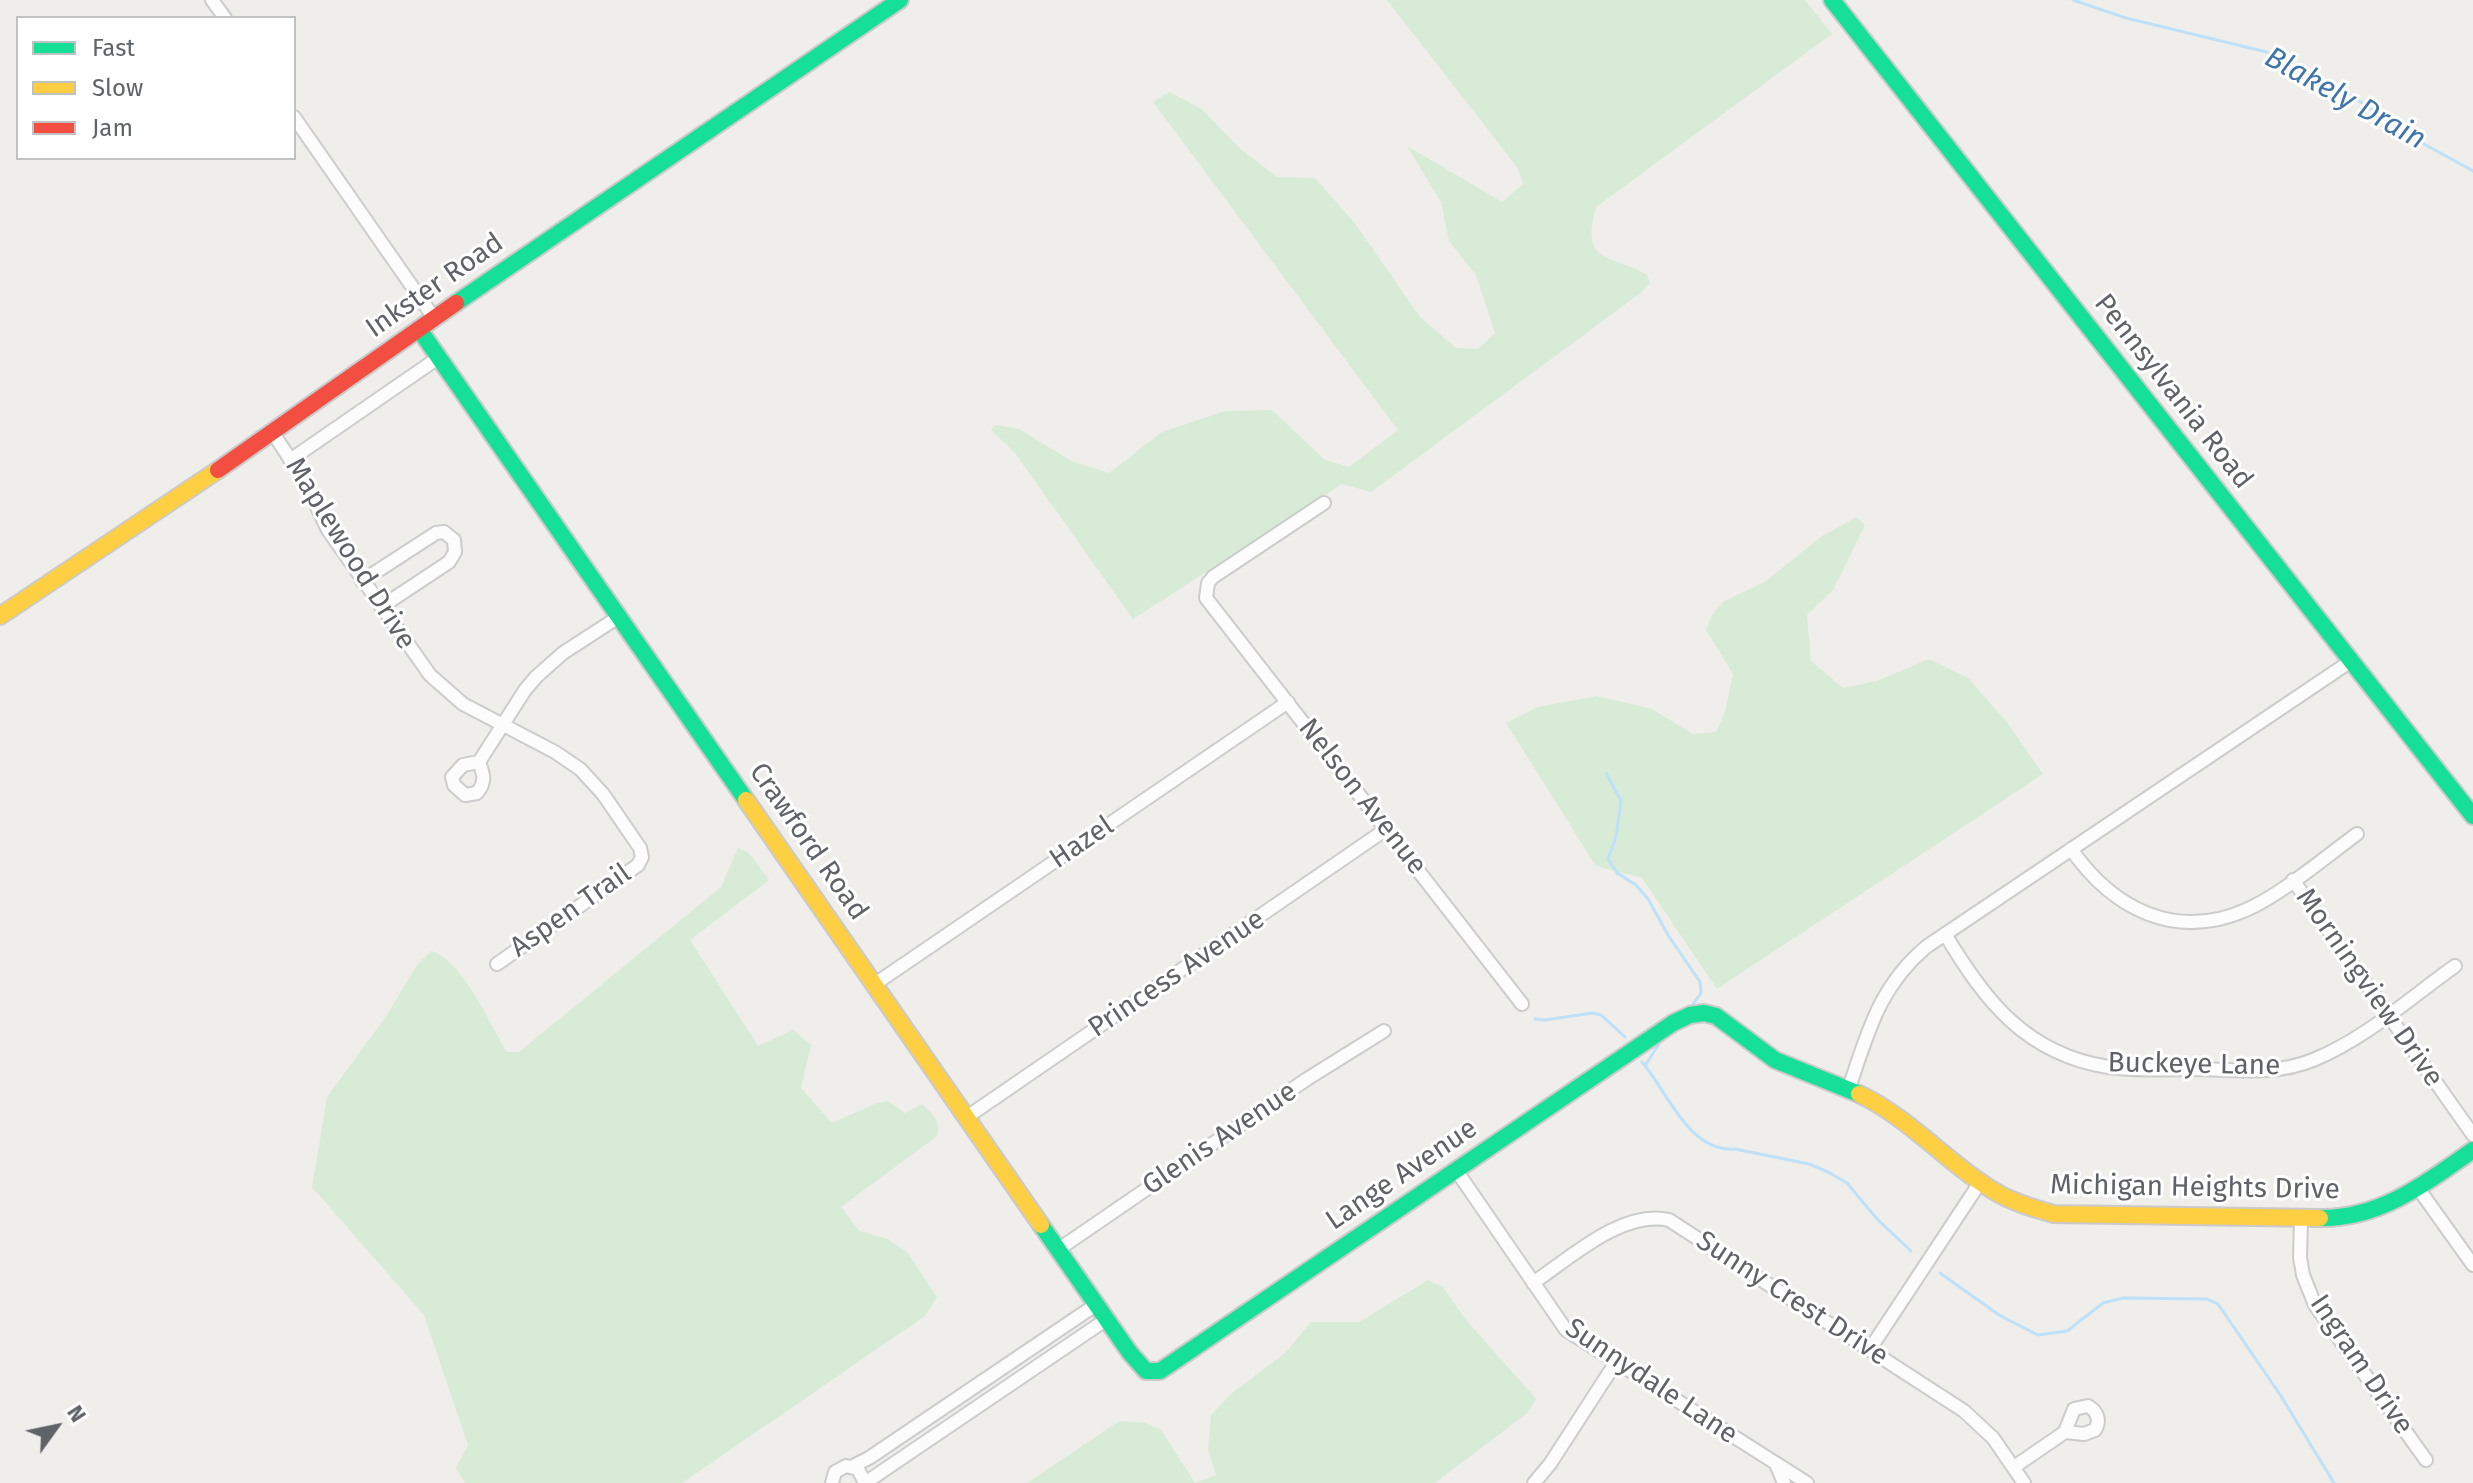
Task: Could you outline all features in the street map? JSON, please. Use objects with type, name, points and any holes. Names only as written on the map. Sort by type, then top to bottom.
[{"type":"street","name":"Inkster Road","points":[[0,616],[273,433],[434,318],[900,0]]},
{"type":"street","name":"Pennsylvania Road","points":[[1832,0],[2473,816]]},
{"type":"street","points":[[296,120],[434,318]]},
{"type":"street","name":"Crawford Road","points":[[419,329],[1139,1367],[1149,1373],[1160,1371]]},
{"type":"street","points":[[290,460],[438,358]]},
{"type":"street","name":"Maplewood Drive","points":[[273,433],[305,482],[328,530],[420,664],[463,704],[555,752],[590,779],[636,840],[642,857]]},
{"type":"street","name":"Nelson Avenue","points":[[1324,503],[1213,577],[1206,590],[1211,606],[1522,1004]]},
{"type":"street","points":[[362,581],[436,533],[444,532],[454,540],[455,552],[449,562],[381,607]]},
{"type":"street","points":[[479,762],[525,690],[546,667],[620,616]]},
{"type":"street","points":[[1849,1088],[1878,1006],[1901,971],[1926,947],[2351,661]]},
{"type":"street","name":"Hazel","points":[[875,984],[1288,702]]},
{"type":"street","name":"Princess Avenue","points":[[967,1117],[1385,830]]},
{"type":"street","points":[[2071,849],[2110,894],[2143,912],[2177,922],[2204,921],[2237,914],[2258,904],[2357,834]]},
{"type":"street","name":"Aspen Trail","points":[[497,964],[623,877],[638,865],[642,857]]},
{"type":"street","name":"Morningview Drive","points":[[2293,880],[2473,1135]]},
{"type":"street","name":"Buckeye Lane","points":[[1945,934],[1987,997],[2015,1026],[2058,1053],[2102,1066],[2262,1071],[2287,1068],[2335,1050],[2455,966]]},
{"type":"street","name":"Michigan Heights Drive","points":[[1673,1023],[1696,1012],[1718,1014],[1745,1039],[1774,1059],[1849,1088],[1902,1118],[1979,1184],[2017,1205],[2054,1214],[2324,1220],[2367,1214],[2398,1201],[2473,1150]]},
{"type":"street","name":"Lange Avenue","points":[[1160,1371],[1673,1023]]},
{"type":"street","name":"Glenis Avenue","points":[[1059,1249],[1307,1079],[1384,1031]]},
{"type":"street","name":"Sunnydale Lane","points":[[1456,1170],[1566,1330],[1807,1483]]},
{"type":"street","points":[[1870,1349],[1979,1184]]},
{"type":"street","points":[[2418,1188],[2473,1265]]},
{"type":"street","name":"Sunny Crest Drive","points":[[1533,1283],[1617,1227],[1638,1219],[1662,1219],[1676,1223],[1982,1425],[2024,1483]]},
{"type":"street","name":"Ingram Drive","points":[[2301,1219],[2302,1266],[2315,1305],[2426,1460]]},
{"type":"street","points":[[832,1483],[835,1472],[840,1468],[853,1466],[1097,1304]]},
{"type":"street","points":[[853,1466],[863,1474],[865,1483],[1107,1319]]},
{"type":"street","points":[[1534,1483],[1550,1464],[1616,1362]]},
{"type":"street","points":[[971,1389],[982,1404]]},
{"type":"street","points":[[2014,1467],[2065,1432]]},
{"type":"street","points":[[1776,1464],[1784,1483]]},
{"type":"green space","points":[[1387,0],[1805,0],[1832,34],[1596,207],[1592,240],[1596,249],[1612,260],[1647,275],[1650,283],[1642,292],[1371,492],[1342,484],[1133,619],[1015,453],[991,430],[995,425],[1019,429],[1071,461],[1109,473],[1162,432],[1225,411],[1272,410],[1325,460],[1349,467],[1398,430],[1153,102],[1169,92],[1202,109],[1238,147],[1277,177],[1315,178],[1354,222],[1420,317],[1456,348],[1478,349],[1495,333],[1476,275],[1449,241],[1441,202],[1407,146],[1502,202],[1523,184],[1517,167]]},
{"type":"green space","points":[[1857,517],[1865,525],[1833,590],[1807,615],[1811,661],[1843,688],[1877,681],[1929,659],[1968,678],[2006,721],[2043,774],[1717,989],[1642,878],[1596,866],[1506,723],[1538,707],[1597,696],[1652,709],[1693,734],[1716,732],[1725,712],[1733,674],[1706,630],[1712,615],[1723,602],[1766,581],[1822,536]]},
{"type":"green space","points":[[738,848],[749,853],[769,880],[690,940],[758,1046],[793,1030],[811,1045],[801,1088],[832,1123],[888,1101],[905,1113],[922,1104],[935,1118],[937,1136],[841,1207],[859,1231],[888,1239],[908,1253],[937,1297],[925,1316],[682,1483],[465,1483],[456,1468],[468,1445],[424,1315],[312,1187],[327,1097],[387,1015],[417,965],[431,951],[443,957],[465,980],[507,1052],[519,1052],[721,887]]},
{"type":"green space","points":[[1428,1280],[1443,1287],[1466,1320],[1536,1399],[1526,1414],[1435,1483],[1195,1483],[1216,1475],[1208,1449],[1211,1415],[1232,1393],[1286,1352],[1311,1322],[1359,1322]]},
{"type":"green space","points":[[1119,1421],[1146,1423],[1161,1430],[1195,1483],[1027,1483]]},
{"type":"waterway","name":"Blakely Drain","points":[[2073,0],[2126,18],[2275,54],[2347,93],[2424,144],[2473,171]]},
{"type":"waterway","points":[[1606,773],[1621,801],[1616,837],[1608,859],[1617,873],[1636,885],[1648,899],[1700,982],[1701,993],[1691,1007]]},
{"type":"waterway","points":[[1535,1019],[1593,1013],[1601,1015],[1625,1037]]},
{"type":"waterway","points":[[1645,1066],[1662,1039]]},
{"type":"waterway","points":[[1642,1062],[1681,1118],[1705,1141],[1719,1148],[1809,1164],[1828,1172],[1847,1183],[1877,1219],[1911,1251]]},
{"type":"waterway","points":[[1940,1273],[1999,1315],[2038,1335],[2067,1331],[2103,1303],[2123,1298],[2207,1299],[2218,1304],[2281,1396],[2334,1483]]},
{"type":"traffic: fast","points":[[456,303],[900,0]]},
{"type":"traffic: fast","points":[[1832,0],[2473,816]]},
{"type":"traffic: fast","points":[[419,329],[746,800]]},
{"type":"traffic: fast","points":[[1041,1225],[1130,1353],[1146,1371],[1160,1371],[1673,1023],[1690,1015],[1704,1013],[1716,1016],[1775,1060],[1859,1094]]},
{"type":"traffic: fast","points":[[2320,1218],[2342,1217],[2382,1206],[2420,1186],[2473,1150]]},
{"type":"traffic: slow","points":[[0,616],[218,470]]},
{"type":"traffic: slow","points":[[746,800],[1041,1225]]},
{"type":"traffic: slow","points":[[1859,1094],[1896,1116],[1982,1184],[2014,1201],[2054,1214],[2320,1218]]},
{"type":"traffic: jam","points":[[218,470],[456,303]]}]
